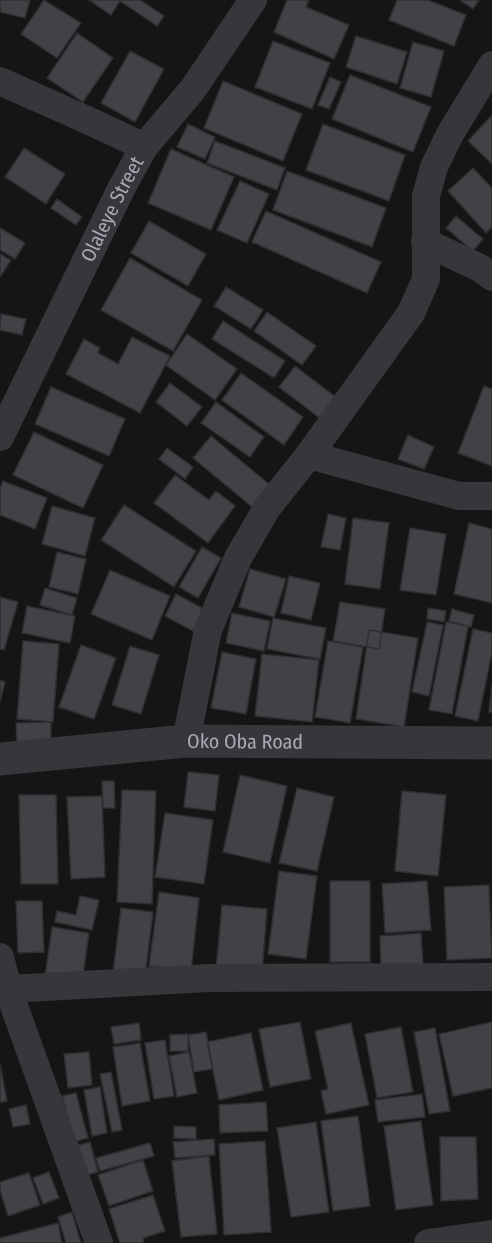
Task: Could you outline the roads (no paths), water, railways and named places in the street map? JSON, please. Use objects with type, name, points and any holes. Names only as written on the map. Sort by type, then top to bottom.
[{"type":"street","name":"Olaleye Street","points":[[0,437],[122,187],[144,147],[193,89],[253,0]]},
{"type":"street","points":[[186,741],[208,630],[238,558],[267,508],[309,455],[411,313],[426,279],[426,196],[434,167],[450,134],[492,65]]},
{"type":"street","points":[[0,81],[144,147]]},
{"type":"street","points":[[425,242],[480,268],[492,277]]},
{"type":"street","points":[[309,455],[459,496],[492,496]]},
{"type":"street","name":"Oko Oba Road","points":[[0,759],[186,741],[492,743]]},
{"type":"street","points":[[0,957],[8,989],[99,1243]]},
{"type":"street","points":[[8,989],[209,978],[492,976]]},
{"type":"street","points":[[428,1243],[492,1234]]}]
